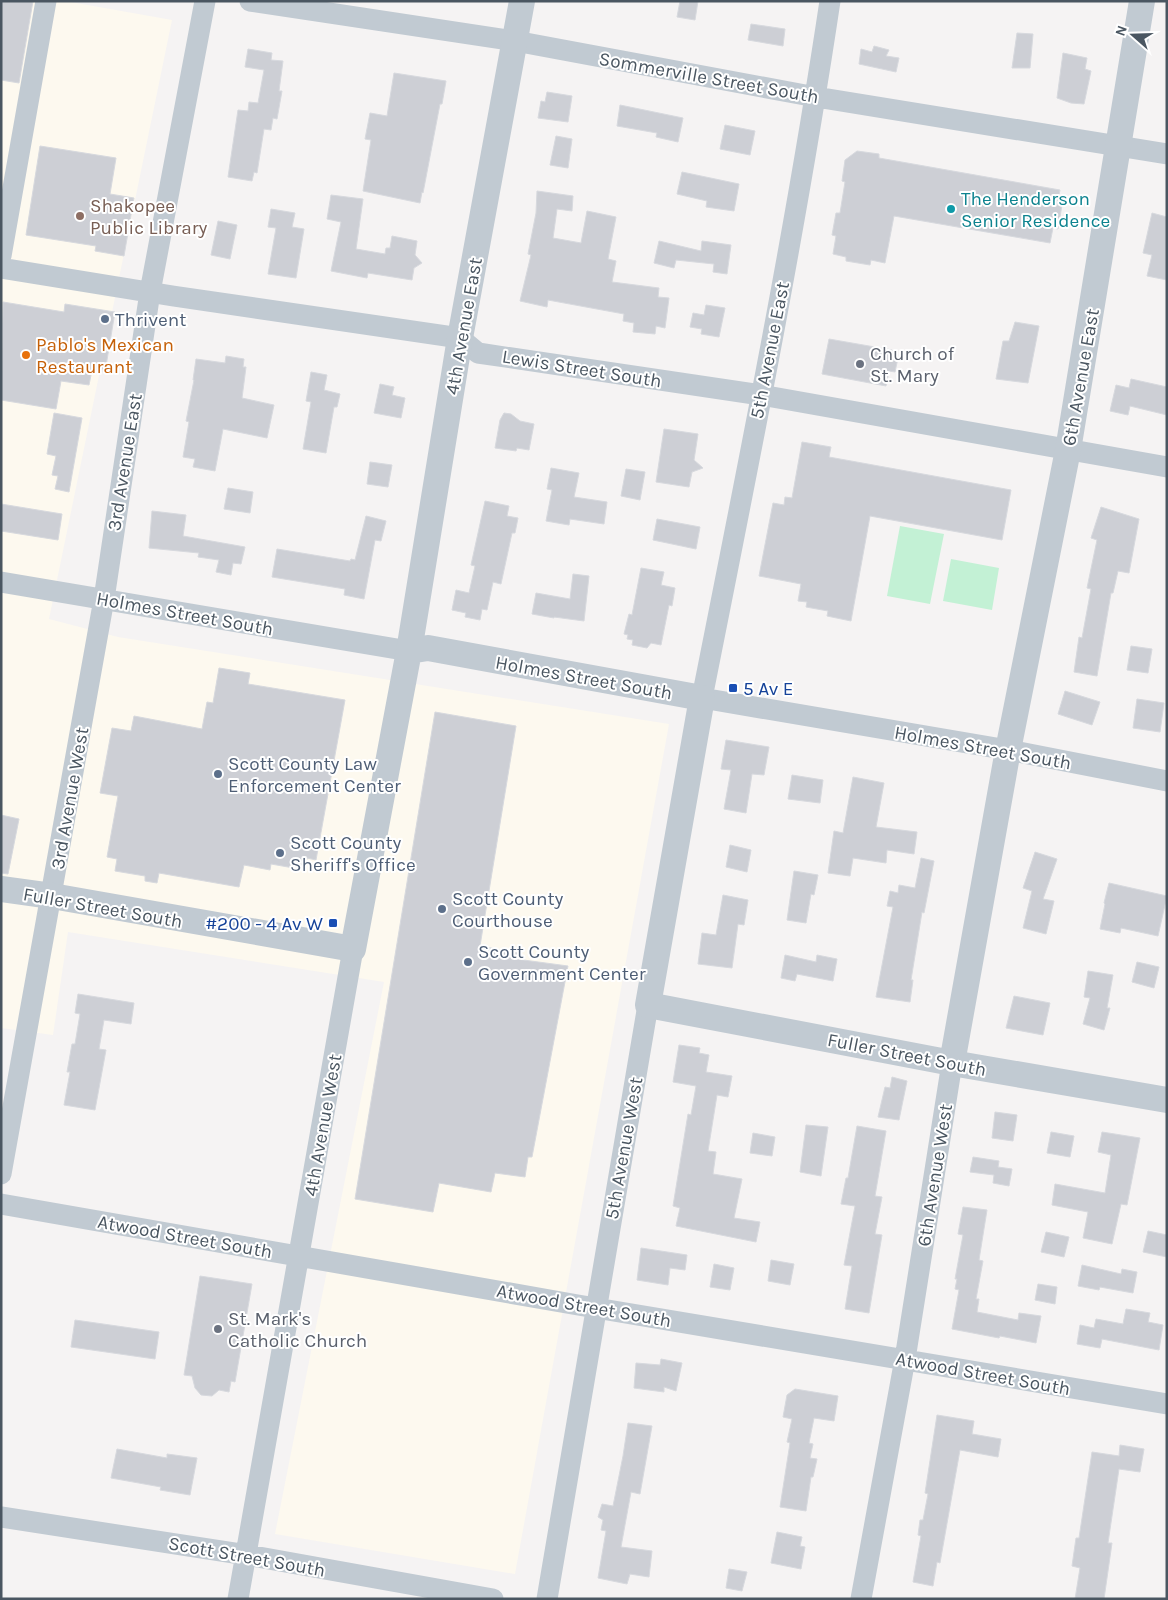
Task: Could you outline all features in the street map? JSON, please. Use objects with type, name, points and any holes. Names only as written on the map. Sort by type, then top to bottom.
[{"type":"street","points":[[1,256],[46,1]]},
{"type":"street","name":"3rd Avenue East","points":[[104,599],[150,292],[205,1]]},
{"type":"street","name":"Sommerville Street South","points":[[250,1],[515,41],[816,97],[1167,154]]},
{"type":"street","name":"4th Avenue East","points":[[410,651],[460,338],[522,1]]},
{"type":"street","name":"5th Avenue East","points":[[702,698],[761,396],[816,97],[830,1]]},
{"type":"street","name":"6th Avenue East","points":[[1008,750],[1068,450],[1142,1]]},
{"type":"street","name":"Lewis Street South","points":[[1,268],[460,338],[478,353],[761,396],[1167,467]]},
{"type":"street","name":"Holmes Street South","points":[[1,582],[410,651],[428,648],[702,698],[1008,750],[1167,782]]},
{"type":"street","name":"3rd Avenue West","points":[[1,1174],[104,599]]},
{"type":"street","name":"4th Avenue West","points":[[238,1599],[353,949],[410,651]]},
{"type":"street","name":"5th Avenue West","points":[[546,1599],[702,698]]},
{"type":"street","name":"6th Avenue West","points":[[860,1599],[905,1359],[952,1063],[1008,750]]},
{"type":"street","name":"Fuller Street South","points":[[1,889],[52,896],[353,949]]},
{"type":"street","name":"Fuller Street South","points":[[648,1005],[952,1063],[1167,1100]]},
{"type":"street","name":"Atwood Street South","points":[[1,1204],[595,1308],[1167,1404]]},
{"type":"street","name":"Scott Street South","points":[[1,1517],[246,1555],[493,1599]]},
{"type":"shaded area","points":[[1,1],[65,1],[172,20],[49,619],[118,637],[669,724],[515,1574],[275,1534],[384,982],[68,932],[53,1035],[1,1028]]},
{"type":"green space","points":[[900,526],[944,534],[930,604],[887,596]]},
{"type":"green space","points":[[951,559],[999,568],[992,610],[943,601]]},
{"type":"building","points":[[1,1],[33,1],[19,83],[1,80]]},
{"type":"building","points":[[680,1],[698,1],[695,20],[677,17]]},
{"type":"building","points":[[751,24],[785,29],[783,46],[748,40]]},
{"type":"building","points":[[1017,33],[1033,34],[1030,68],[1012,68]]},
{"type":"building","points":[[874,46],[889,50],[886,56],[899,58],[896,72],[859,64],[861,49],[872,52]]},
{"type":"building","points":[[248,49],[272,53],[271,60],[283,61],[279,91],[282,91],[277,119],[273,118],[271,130],[264,129],[257,173],[254,172],[252,181],[228,177],[238,110],[248,111],[249,102],[258,103],[264,70],[245,67]]},
{"type":"building","points":[[1063,53],[1087,58],[1085,69],[1091,71],[1084,104],[1071,103],[1057,98]]},
{"type":"building","points":[[394,73],[446,81],[420,203],[363,191],[371,140],[365,139],[370,113],[387,116]]},
{"type":"building","points":[[547,92],[572,96],[568,122],[538,118],[541,101],[545,102]]},
{"type":"building","points":[[620,105],[683,118],[678,142],[656,137],[657,133],[617,126]]},
{"type":"building","points":[[725,125],[755,131],[750,155],[720,149]]},
{"type":"building","points":[[556,136],[572,139],[568,168],[550,165]]},
{"type":"building","name":"Shakopee Public Library","points":[[40,146],[116,158],[110,194],[134,198],[124,256],[95,251],[96,246],[26,235]]},
{"type":"building","name":"The Henderson Senior Residence","points":[[857,151],[879,154],[879,158],[1060,190],[1057,205],[1062,205],[1058,229],[1053,228],[1050,243],[894,216],[885,263],[871,260],[870,265],[846,261],[846,257],[833,254],[836,236],[832,235],[836,213],[840,213],[845,182],[842,181],[845,160]]},
{"type":"building","points":[[682,172],[739,184],[734,211],[706,207],[707,201],[677,194]]},
{"type":"building","points":[[537,191],[573,196],[572,211],[557,209],[553,238],[581,243],[587,211],[616,217],[608,259],[616,261],[612,282],[659,288],[658,297],[669,298],[665,328],[656,326],[655,334],[633,332],[634,323],[623,321],[624,314],[548,300],[547,307],[520,301],[531,255],[528,254],[536,213]]},
{"type":"building","points":[[331,195],[363,199],[356,249],[385,254],[386,248],[390,248],[392,236],[417,241],[415,255],[422,263],[414,268],[412,280],[368,273],[367,278],[331,271],[341,222],[327,219]]},
{"type":"building","points":[[271,209],[295,213],[292,227],[304,229],[296,278],[268,274],[276,228],[268,227]]},
{"type":"building","points":[[1152,213],[1167,217],[1167,280],[1147,276],[1152,255],[1143,253]]},
{"type":"building","points":[[218,221],[237,225],[230,259],[211,255]]},
{"type":"building","points":[[659,241],[701,251],[702,241],[731,245],[727,274],[713,272],[714,264],[676,260],[674,268],[654,263]]},
{"type":"building","points":[[3,302],[64,312],[65,304],[115,312],[105,372],[92,370],[89,385],[61,381],[56,409],[1,400]]},
{"type":"building","points":[[706,305],[725,308],[719,337],[701,334],[702,329],[690,327],[693,313],[704,315]]},
{"type":"building","points":[[1015,322],[1039,326],[1028,383],[996,379],[1003,341],[1009,341]]},
{"type":"building","name":"Church of St. Mary","points":[[829,339],[892,350],[891,357],[898,358],[895,372],[889,371],[886,386],[822,374]]},
{"type":"building","points":[[226,356],[244,359],[243,367],[246,367],[242,398],[274,405],[267,438],[223,429],[215,471],[193,467],[195,459],[183,457],[189,422],[186,421],[196,359],[225,363]]},
{"type":"building","points":[[311,372],[327,375],[324,390],[340,394],[337,407],[334,407],[326,453],[303,449],[311,402],[306,401]]},
{"type":"building","points":[[1131,379],[1167,387],[1167,415],[1130,406],[1128,415],[1110,411],[1116,385],[1129,388]]},
{"type":"building","points":[[380,384],[394,387],[392,395],[405,398],[401,418],[374,413]]},
{"type":"building","points":[[54,413],[82,418],[69,492],[55,489],[58,476],[52,475],[56,456],[47,454]]},
{"type":"building","points":[[504,413],[511,414],[520,421],[534,424],[529,450],[517,448],[516,451],[495,448],[500,420]]},
{"type":"building","points":[[664,429],[698,434],[694,460],[703,468],[692,472],[689,487],[656,482]]},
{"type":"building","points":[[802,442],[831,447],[829,457],[1011,490],[1002,540],[870,516],[851,621],[827,616],[828,611],[806,607],[807,602],[798,601],[801,584],[759,576],[773,503],[784,505],[785,497],[792,498]]},
{"type":"building","points":[[370,462],[392,465],[388,487],[367,484]]},
{"type":"building","points":[[551,468],[579,473],[574,497],[607,502],[604,524],[570,519],[569,525],[546,521],[552,490],[547,489]]},
{"type":"building","points":[[626,469],[645,472],[640,500],[621,496]]},
{"type":"building","points":[[228,488],[253,492],[250,513],[224,509]]},
{"type":"building","points":[[485,501],[509,506],[507,516],[518,518],[515,533],[512,533],[501,584],[493,582],[487,610],[482,609],[480,620],[465,617],[466,613],[452,610],[456,590],[469,593],[475,566],[471,565]]},
{"type":"building","points":[[1,504],[62,514],[58,540],[1,531]]},
{"type":"building","points":[[1101,507],[1139,519],[1129,573],[1118,571],[1113,593],[1111,593],[1097,676],[1074,672],[1079,637],[1082,638],[1091,589],[1087,588],[1097,540],[1091,538]]},
{"type":"building","points":[[152,511],[186,515],[183,536],[245,547],[241,564],[233,563],[231,575],[216,572],[219,560],[198,557],[199,553],[149,548]]},
{"type":"building","points":[[366,516],[386,521],[381,541],[375,540],[364,599],[344,595],[345,589],[272,577],[277,549],[350,561],[351,559],[355,560]]},
{"type":"building","points":[[657,519],[700,527],[696,549],[653,540]]},
{"type":"building","points":[[641,568],[664,572],[661,585],[675,588],[672,606],[669,605],[661,645],[651,643],[647,648],[632,645],[633,640],[627,639],[628,635],[624,634],[629,614],[632,615]]},
{"type":"building","points":[[573,574],[589,576],[584,621],[532,614],[536,593],[570,599]]},
{"type":"building","points":[[1131,646],[1152,649],[1148,673],[1127,670]]},
{"type":"building","name":"Scott County Law Enforcement Center","points":[[219,668],[250,673],[248,684],[345,700],[316,860],[307,858],[305,870],[271,864],[270,870],[244,865],[239,887],[159,873],[157,883],[145,881],[145,876],[115,871],[117,859],[107,857],[118,796],[100,793],[112,728],[131,731],[134,716],[202,729],[207,702],[213,703]]},
{"type":"building","points":[[1065,691],[1100,702],[1092,725],[1058,714]]},
{"type":"building","points":[[1137,699],[1164,703],[1160,732],[1133,728]]},
{"type":"building","name":"Scott County Government Center","points":[[435,712],[516,726],[480,946],[518,953],[516,959],[568,966],[532,1157],[528,1157],[525,1177],[495,1173],[491,1192],[439,1183],[433,1212],[355,1199]]},
{"type":"building","points":[[726,740],[769,747],[764,775],[752,774],[746,813],[724,809],[731,770],[721,769]]},
{"type":"building","points":[[792,775],[823,780],[820,803],[788,799]]},
{"type":"building","points":[[853,777],[884,783],[876,827],[917,832],[914,854],[887,850],[886,863],[853,858],[850,876],[828,873],[834,831],[843,833]]},
{"type":"building","points":[[1,815],[19,819],[8,874],[1,873]]},
{"type":"building","points":[[730,845],[751,850],[747,872],[726,867]]},
{"type":"building","points":[[1035,852],[1057,859],[1043,899],[1054,901],[1046,934],[1023,928],[1032,891],[1023,888]]},
{"type":"building","points":[[921,858],[934,861],[924,913],[922,912],[911,980],[913,980],[910,1002],[876,997],[893,907],[887,906],[890,891],[898,893],[899,885],[915,888]]},
{"type":"building","points":[[794,871],[818,875],[814,895],[811,894],[806,923],[787,920]]},
{"type":"building","points":[[1109,883],[1167,896],[1158,936],[1121,928],[1120,933],[1100,929]]},
{"type":"building","points":[[723,895],[748,900],[744,925],[738,924],[732,968],[698,964],[702,933],[716,935]]},
{"type":"building","points":[[785,955],[816,962],[817,955],[837,959],[833,981],[797,974],[795,981],[781,978]]},
{"type":"building","points":[[1137,962],[1159,967],[1154,988],[1132,982]]},
{"type":"building","points":[[1088,971],[1113,975],[1107,1008],[1110,1008],[1104,1030],[1083,1024],[1090,998],[1084,997]]},
{"type":"building","points":[[78,994],[134,1003],[131,1024],[104,1020],[99,1049],[106,1050],[95,1110],[64,1105],[70,1072],[67,1072],[72,1044],[75,1044],[80,1014],[75,1013]]},
{"type":"building","points":[[1014,996],[1050,1003],[1043,1035],[1006,1028]]},
{"type":"building","points":[[679,1045],[700,1048],[699,1053],[709,1055],[706,1072],[732,1076],[728,1097],[717,1095],[708,1151],[716,1152],[713,1174],[742,1179],[734,1218],[760,1222],[756,1242],[676,1226],[680,1208],[673,1206],[688,1114],[691,1115],[696,1086],[673,1082]]},
{"type":"building","points":[[892,1077],[907,1081],[899,1120],[878,1117],[885,1087],[890,1088]]},
{"type":"building","points":[[995,1112],[1017,1115],[1013,1141],[992,1138]]},
{"type":"building","points":[[806,1125],[828,1127],[821,1176],[800,1172]]},
{"type":"building","points":[[857,1126],[886,1131],[875,1196],[882,1197],[875,1234],[882,1235],[869,1313],[845,1309],[852,1266],[844,1265],[855,1206],[841,1204],[846,1178],[848,1178]]},
{"type":"building","points":[[1051,1132],[1074,1136],[1070,1157],[1047,1153]]},
{"type":"building","points":[[1102,1132],[1140,1138],[1127,1205],[1121,1204],[1112,1244],[1083,1238],[1088,1212],[1052,1205],[1055,1184],[1105,1193],[1111,1155],[1098,1152]]},
{"type":"building","points":[[753,1133],[775,1137],[772,1156],[750,1153]]},
{"type":"building","points":[[973,1157],[999,1161],[998,1167],[1012,1169],[1009,1186],[993,1183],[994,1175],[970,1172]]},
{"type":"building","points":[[963,1207],[987,1210],[979,1260],[983,1261],[976,1299],[979,1299],[977,1312],[1018,1320],[1019,1313],[1041,1316],[1036,1343],[952,1329],[959,1290],[955,1289],[957,1279],[955,1279],[963,1235],[958,1234]]},
{"type":"building","points":[[1148,1231],[1167,1235],[1167,1257],[1143,1252]]},
{"type":"building","points":[[1046,1232],[1069,1237],[1064,1257],[1041,1252]]},
{"type":"building","points":[[641,1248],[687,1255],[685,1270],[670,1268],[668,1285],[637,1280]]},
{"type":"building","points":[[771,1260],[794,1264],[790,1285],[768,1281]]},
{"type":"building","points":[[714,1264],[734,1268],[730,1290],[710,1287]]},
{"type":"building","points":[[1082,1265],[1121,1274],[1122,1269],[1137,1272],[1133,1293],[1100,1287],[1099,1290],[1078,1286]]},
{"type":"building","name":"St. Mark's Catholic Church","points":[[200,1276],[252,1284],[235,1382],[231,1381],[229,1392],[219,1390],[212,1396],[201,1395],[195,1388],[192,1376],[184,1375]]},
{"type":"building","points":[[1038,1284],[1057,1287],[1055,1304],[1035,1300]]},
{"type":"building","points":[[1126,1309],[1150,1313],[1148,1322],[1163,1325],[1159,1350],[1102,1339],[1100,1348],[1077,1344],[1080,1325],[1094,1328],[1096,1319],[1123,1324]]},
{"type":"building","points":[[75,1320],[159,1332],[155,1359],[71,1347]]},
{"type":"building","points":[[661,1359],[682,1363],[676,1391],[664,1387],[664,1392],[634,1388],[636,1363],[660,1365]]},
{"type":"building","points":[[795,1389],[838,1396],[834,1421],[814,1418],[809,1443],[813,1444],[810,1458],[817,1459],[813,1477],[811,1477],[806,1511],[780,1507],[790,1443],[787,1442],[792,1419],[783,1417],[787,1395]]},
{"type":"building","points":[[937,1415],[974,1421],[972,1434],[1001,1439],[998,1457],[960,1450],[940,1563],[937,1562],[933,1586],[913,1582],[921,1536],[918,1535],[920,1520],[923,1520],[928,1494],[925,1493]]},
{"type":"building","points":[[628,1423],[652,1426],[640,1494],[631,1492],[621,1547],[652,1551],[649,1577],[630,1574],[627,1584],[598,1578],[606,1531],[601,1530],[603,1520],[598,1517],[602,1504],[613,1506]]},
{"type":"building","points":[[1120,1445],[1144,1449],[1140,1472],[1119,1469],[1108,1543],[1112,1543],[1104,1599],[1075,1599],[1080,1568],[1072,1566],[1076,1538],[1079,1538],[1092,1452],[1119,1456]]},
{"type":"building","points":[[117,1449],[167,1458],[167,1454],[197,1458],[190,1495],[160,1490],[161,1487],[111,1478]]},
{"type":"building","points":[[777,1532],[802,1537],[800,1546],[805,1547],[801,1569],[771,1563]]},
{"type":"building","points":[[729,1569],[747,1572],[742,1591],[726,1588]]},
{"type":"place","name":"The Henderson Senior Residence","points":[[951,209]]},
{"type":"place","name":"Shakopee Public Library","points":[[80,216]]},
{"type":"place","name":"Thrivent","points":[[105,319]]},
{"type":"place","name":"Pablo's Mexican Restaurant","points":[[26,355]]},
{"type":"place","name":"Church of St. Mary","points":[[860,364]]},
{"type":"place","name":"5 Av E","points":[[733,688]]},
{"type":"place","name":"Scott County Law Enforcement Center","points":[[218,774]]},
{"type":"place","name":"Scott County Sheriff's Office","points":[[280,853]]},
{"type":"place","name":"Scott County Courthouse","points":[[442,909]]},
{"type":"place","name":"#200 - 4 Av W","points":[[333,923]]},
{"type":"place","name":"Scott County Government Center","points":[[468,962]]},
{"type":"place","name":"St. Mark's Catholic Church","points":[[218,1329]]}]
